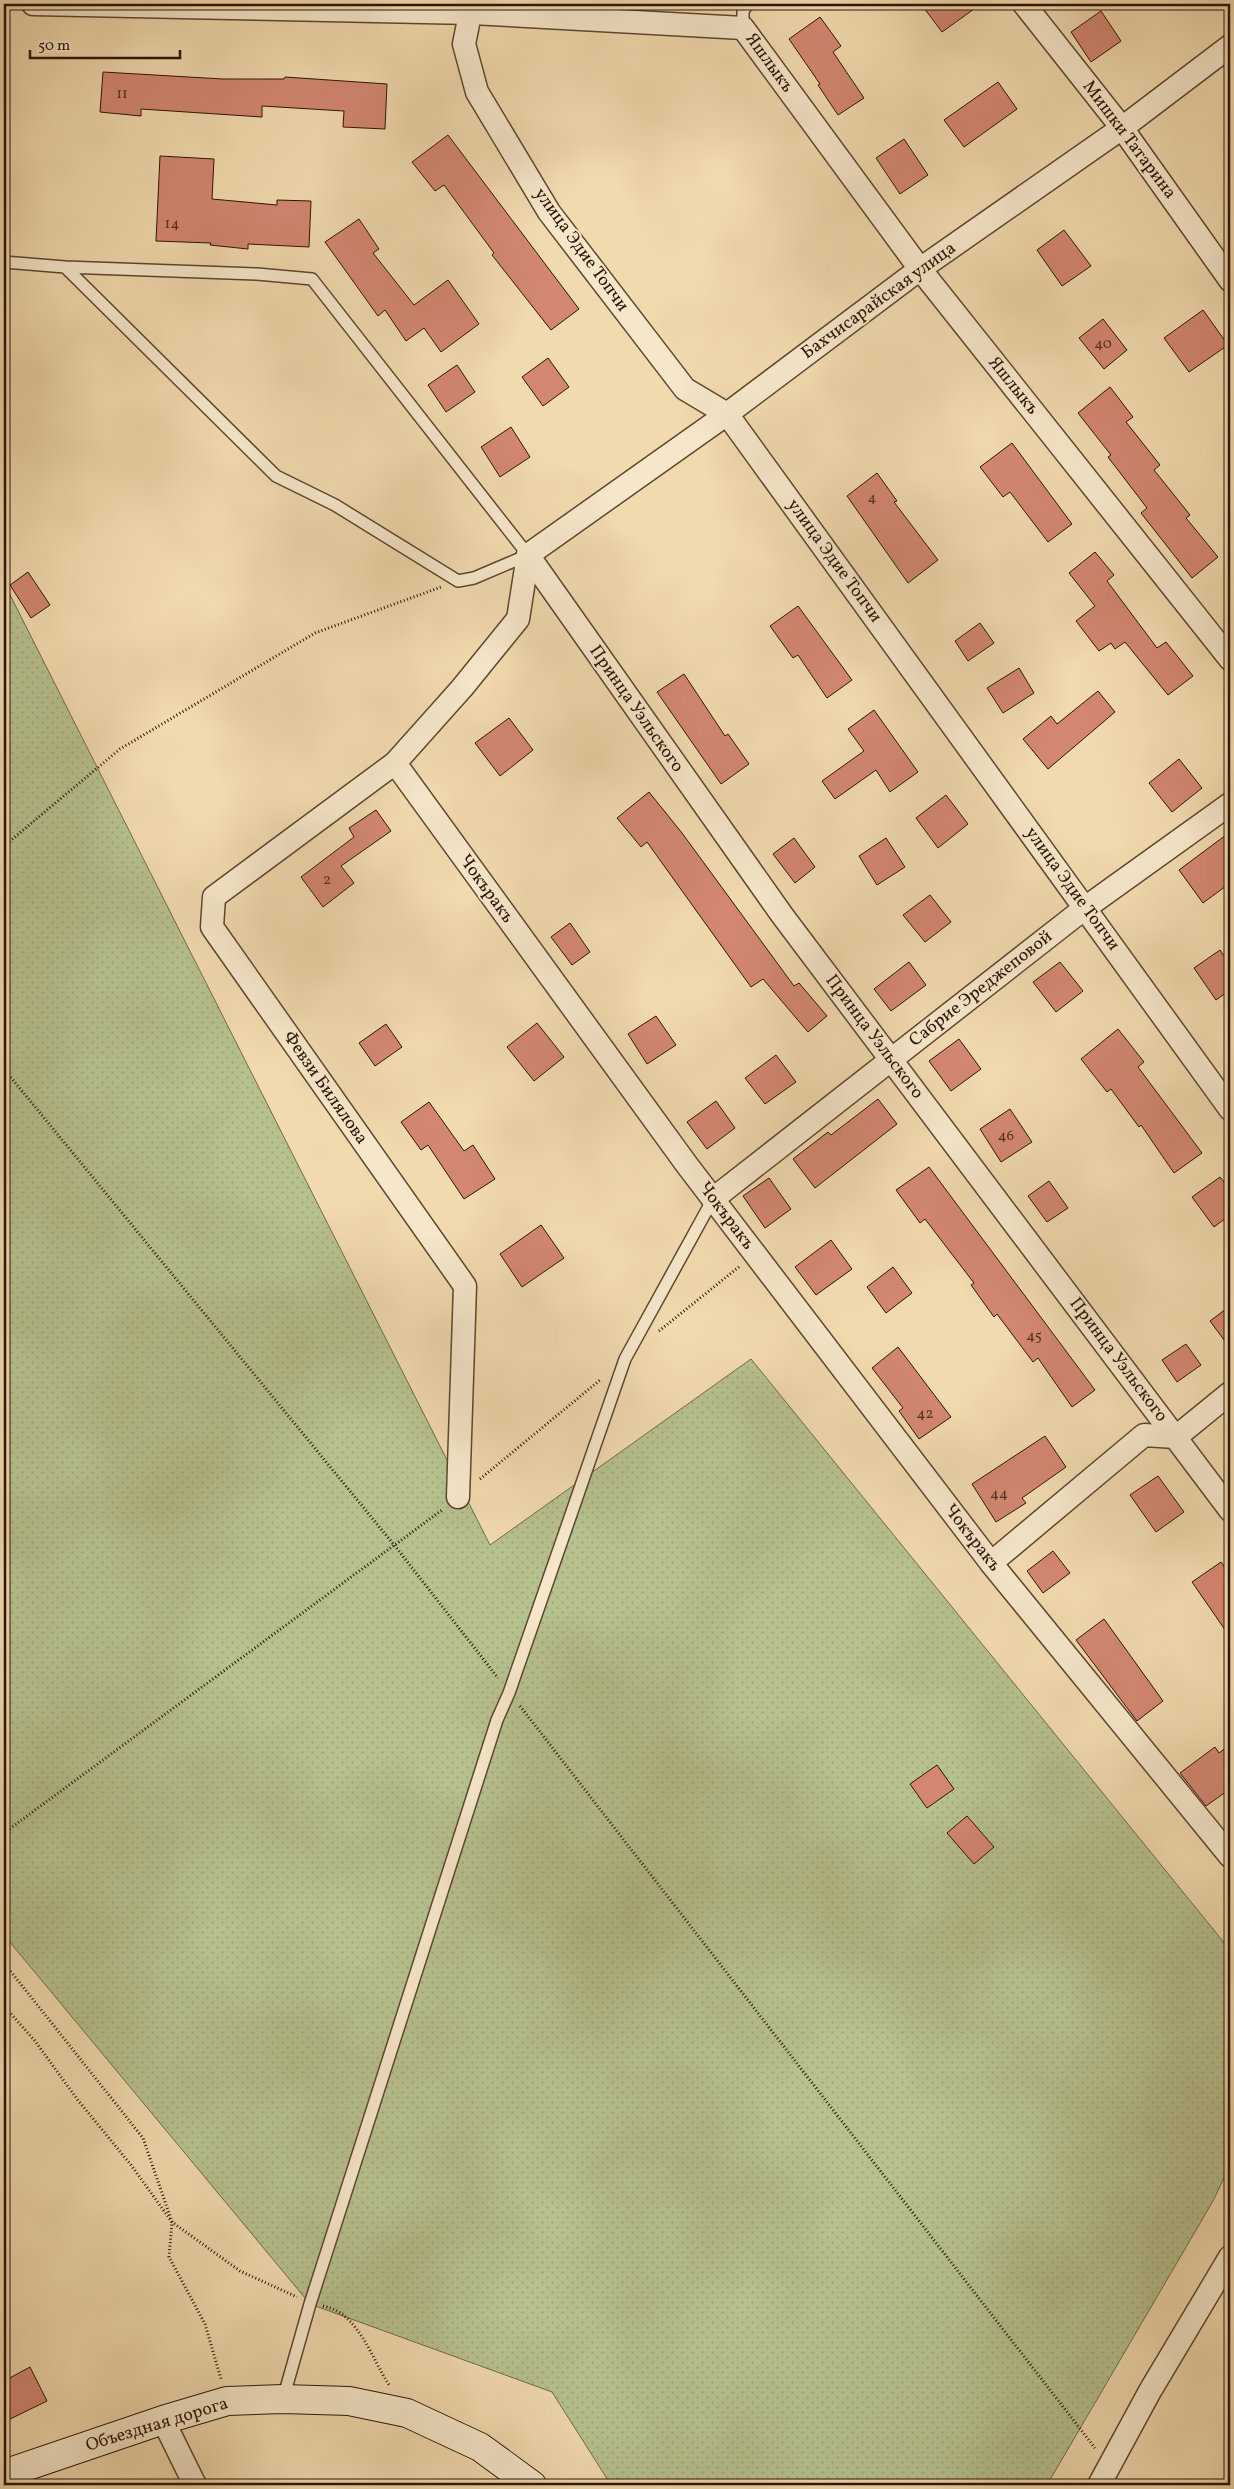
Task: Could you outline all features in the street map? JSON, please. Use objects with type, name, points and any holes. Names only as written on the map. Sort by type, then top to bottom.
[{"type":"main road","name":"Объездная дорога","points":[[4,2474],[163,2420],[227,2401],[284,2399],[349,2401],[407,2412],[480,2447],[532,2485]]},
{"type":"street","name":"Яшлыкъ","points":[[33,4],[472,8],[744,28],[920,269],[1230,659]]},
{"type":"street","name":"Мишки Татарина","points":[[1024,4],[1122,128],[1230,280]]},
{"type":"street","name":"улица Эдие Топчи","points":[[472,8],[464,44],[477,92],[548,212],[685,389],[727,414],[1230,1109]]},
{"type":"street","name":"Бахчисарайская улица","points":[[528,556],[727,414],[920,269],[1122,128],[1230,46]]},
{"type":"street","points":[[394,763],[462,688],[518,618],[528,556]]},
{"type":"street","name":"Принца Уэльского","points":[[528,556],[782,915],[1230,1510]]},
{"type":"street","name":"Чокъракъ","points":[[394,763],[713,1199],[991,1564],[1230,1856]]},
{"type":"street","name":"Февзи Билялова","points":[[394,763],[214,897],[212,927],[465,1286],[458,1497]]},
{"type":"street","name":"Сабрие Эреджеповой","points":[[713,1199],[890,1058],[1085,908],[1230,804]]},
{"type":"street","points":[[991,1564],[1144,1435],[1176,1437],[1230,1393]]},
{"type":"street","points":[[1104,2476],[1150,2391],[1230,2257]]},
{"type":"street","points":[[163,2420],[195,2485]]},
{"type":"lane","points":[[744,28],[743,11],[748,4]]},
{"type":"lane","points":[[4,262],[65,267],[257,274],[312,279],[528,556],[474,578],[458,581],[335,505],[276,476],[65,267]]},
{"type":"lane","points":[[284,2399],[340,2210],[497,1720],[509,1693],[625,1359],[713,1199]]},
{"type":"path","points":[[4,846],[120,749],[315,633],[458,581]]},
{"type":"path","points":[[4,1069],[395,1546],[509,1693],[1104,2476]]},
{"type":"path","points":[[656,1334],[755,1254]]},
{"type":"path","points":[[4,1833],[395,1546],[458,1497],[625,1359]]},
{"type":"path","points":[[4,1964],[143,2138],[172,2222],[169,2257],[205,2324],[227,2401]]},
{"type":"path","points":[[4,2006],[35,2041],[77,2099],[131,2165],[172,2222]]},
{"type":"green space","points":[[4,583],[490,1545],[751,1359],[1230,1950],[1230,2165],[1213,2201],[1047,2485],[611,2485],[552,2392],[310,2304],[4,1935]]},
{"type":"building","points":[[921,4],[981,4],[942,32]]},
{"type":"building","points":[[1101,11],[1121,41],[1091,62],[1071,32]]},
{"type":"building","points":[[820,17],[841,46],[833,52],[864,98],[838,115],[818,85],[820,84],[789,39]]},
{"type":"building","points":[[103,72],[223,79],[284,79],[285,77],[387,84],[385,129],[343,127],[344,111],[262,106],[262,117],[141,109],[141,116],[100,112]]},
{"type":"building","points":[[998,82],[1017,109],[964,147],[944,120]]},
{"type":"building","points":[[448,135],[579,309],[551,330],[492,255],[494,253],[444,185],[435,191],[412,162]]},
{"type":"building","points":[[904,139],[928,175],[900,194],[876,158]]},
{"type":"building","points":[[160,156],[214,159],[212,199],[277,205],[277,200],[311,201],[309,247],[248,244],[248,249],[210,245],[211,243],[156,241]]},
{"type":"building","points":[[359,219],[379,249],[373,253],[414,305],[448,280],[479,324],[441,352],[424,328],[406,341],[385,310],[378,316],[325,242]]},
{"type":"building","points":[[1064,230],[1091,266],[1062,286],[1037,250]]},
{"type":"building","points":[[1203,310],[1228,345],[1189,372],[1164,338]]},
{"type":"building","points":[[1103,319],[1127,350],[1104,369],[1079,338]]},
{"type":"building","points":[[548,358],[569,387],[543,406],[522,377]]},
{"type":"building","points":[[457,365],[475,392],[446,412],[428,385]]},
{"type":"building","points":[[1110,387],[1133,417],[1126,422],[1160,465],[1154,470],[1190,515],[1186,518],[1218,557],[1192,578],[1141,513],[1147,508],[1108,457],[1111,455],[1078,413]]},
{"type":"building","points":[[511,427],[530,457],[500,477],[481,447]]},
{"type":"building","points":[[1012,443],[1072,524],[1048,542],[1010,492],[1003,497],[980,467]]},
{"type":"building","points":[[877,473],[897,501],[894,502],[938,560],[908,583],[847,496]]},
{"type":"building","points":[[1095,552],[1114,575],[1107,581],[1157,648],[1166,642],[1193,676],[1168,695],[1125,642],[1115,649],[1111,643],[1099,651],[1076,621],[1095,606],[1069,573]]},
{"type":"building","points":[[28,572],[50,605],[31,618],[10,585]]},
{"type":"building","points":[[798,606],[852,680],[827,698],[798,655],[793,658],[770,626]]},
{"type":"building","points":[[980,623],[994,643],[968,661],[955,641]]},
{"type":"building","points":[[1019,668],[1034,693],[1003,713],[987,688]]},
{"type":"building","points":[[684,674],[725,736],[728,734],[749,764],[721,784],[657,692]]},
{"type":"building","points":[[1098,691],[1115,712],[1048,769],[1023,739],[1051,716],[1057,724]]},
{"type":"building","points":[[874,710],[918,772],[890,792],[876,770],[835,799],[822,781],[864,751],[848,729]]},
{"type":"building","points":[[509,718],[533,750],[500,776],[475,743]]},
{"type":"building","points":[[1179,759],[1202,788],[1172,812],[1149,783]]},
{"type":"building","points":[[649,792],[682,833],[794,986],[799,983],[827,1016],[808,1032],[763,979],[751,987],[647,842],[641,847],[617,818]]},
{"type":"building","points":[[946,795],[968,824],[938,848],[916,818]]},
{"type":"building","points":[[376,810],[391,831],[341,866],[354,883],[323,907],[301,877],[354,837],[349,828]]},
{"type":"building","points":[[1230,832],[1230,883],[1203,903],[1179,870]]},
{"type":"building","points":[[794,838],[815,867],[795,883],[773,854]]},
{"type":"building","points":[[886,838],[905,867],[877,885],[859,856]]},
{"type":"building","points":[[930,895],[951,922],[925,942],[903,915]]},
{"type":"building","points":[[570,923],[590,952],[572,965],[551,937]]},
{"type":"building","points":[[1220,950],[1230,965],[1230,990],[1216,1000],[1194,968]]},
{"type":"building","points":[[909,962],[926,985],[891,1011],[874,989]]},
{"type":"building","points":[[1060,962],[1083,991],[1056,1012],[1033,982]]},
{"type":"building","points":[[656,1016],[676,1045],[647,1064],[628,1034]]},
{"type":"building","points":[[537,1023],[564,1057],[534,1081],[507,1047]]},
{"type":"building","points":[[386,1024],[402,1047],[375,1066],[359,1043]]},
{"type":"building","points":[[1118,1029],[1144,1062],[1138,1067],[1202,1153],[1174,1173],[1141,1125],[1139,1127],[1111,1089],[1107,1092],[1081,1059]]},
{"type":"building","points":[[959,1039],[981,1069],[951,1091],[929,1061]]},
{"type":"building","points":[[776,1055],[796,1082],[765,1104],[745,1078]]},
{"type":"building","points":[[878,1099],[897,1124],[815,1188],[793,1159],[828,1132],[831,1135]]},
{"type":"building","points":[[716,1101],[735,1128],[707,1149],[687,1122]]},
{"type":"building","points":[[429,1102],[464,1151],[473,1145],[495,1179],[464,1199],[428,1145],[421,1150],[401,1122]]},
{"type":"building","points":[[1010,1109],[1032,1142],[1001,1162],[980,1129]]},
{"type":"building","points":[[929,1167],[1095,1390],[1072,1407],[1038,1358],[1033,1362],[997,1314],[994,1317],[971,1285],[974,1283],[925,1219],[920,1223],[896,1190]]},
{"type":"building","points":[[1220,1177],[1230,1190],[1230,1215],[1214,1227],[1192,1197]]},
{"type":"building","points":[[769,1178],[791,1209],[765,1228],[743,1196]]},
{"type":"building","points":[[1049,1181],[1068,1208],[1047,1222],[1028,1196]]},
{"type":"building","points":[[541,1225],[564,1258],[522,1287],[500,1254]]},
{"type":"building","points":[[831,1240],[852,1269],[816,1295],[795,1267]]},
{"type":"building","points":[[893,1267],[912,1293],[886,1313],[867,1287]]},
{"type":"building","points":[[1230,1306],[1230,1348],[1210,1321]]},
{"type":"building","points":[[1186,1344],[1201,1365],[1177,1382],[1162,1360]]},
{"type":"building","points":[[898,1347],[951,1417],[919,1439],[899,1411],[903,1408],[872,1368]]},
{"type":"building","points":[[1045,1436],[1066,1467],[1022,1498],[1026,1503],[996,1522],[972,1484]]},
{"type":"building","points":[[1158,1476],[1184,1512],[1156,1532],[1130,1495]]},
{"type":"building","points":[[1053,1551],[1070,1573],[1043,1593],[1027,1571]]},
{"type":"building","points":[[1221,1562],[1230,1575],[1230,1637],[1192,1582]]},
{"type":"building","points":[[1104,1619],[1163,1701],[1137,1721],[1076,1640]]},
{"type":"building","points":[[1230,1745],[1230,1789],[1206,1806],[1180,1773],[1215,1747],[1219,1753]]},
{"type":"building","points":[[937,1765],[954,1789],[927,1808],[910,1784]]},
{"type":"building","points":[[967,1816],[994,1847],[974,1864],[947,1833]]},
{"type":"building","points":[[30,2367],[47,2401],[4,2422],[4,2381]]}]
